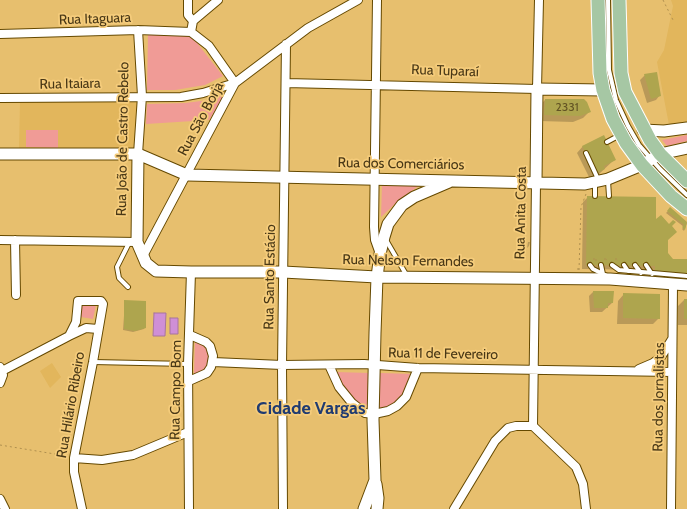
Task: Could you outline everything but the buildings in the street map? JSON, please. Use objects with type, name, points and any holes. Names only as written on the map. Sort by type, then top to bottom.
[{"type":"main road","points":[[598,0],[598,59],[602,90],[612,119],[621,135],[651,159],[687,181]]},
{"type":"main road","points":[[619,0],[621,73],[625,92],[643,130],[652,142],[651,159],[670,196],[687,209]]},
{"type":"street","points":[[188,0],[188,15],[194,21]]},
{"type":"street","points":[[218,0],[194,21],[191,32],[209,46],[235,82]]},
{"type":"street","name":"Rua São Borja","points":[[137,247],[187,175],[235,82],[308,28],[358,0]]},
{"type":"street","points":[[377,0],[375,84],[375,240],[380,254]]},
{"type":"street","name":"Rua Anita Costa","points":[[533,426],[539,0]]},
{"type":"street","name":"Rua Itaguara","points":[[0,34],[138,30],[191,32]]},
{"type":"street","name":"Rua João de Castro Rebelo","points":[[137,247],[138,154],[142,96],[138,30]]},
{"type":"street","name":"Rua Santo Estácio","points":[[283,509],[282,365],[286,44]]},
{"type":"street","name":"Rua Itaiara","points":[[0,98],[142,96],[181,97],[203,93],[235,82]]},
{"type":"street","name":"Rua Tuparaí","points":[[286,83],[602,90]]},
{"type":"street","points":[[643,130],[664,131],[687,128]]},
{"type":"street","points":[[652,142],[664,131]]},
{"type":"street","name":"Rua dos Comerciários","points":[[138,154],[187,175],[585,184],[601,181],[651,159],[687,148]]},
{"type":"street","points":[[0,154],[138,154]]},
{"type":"street","points":[[377,509],[378,490],[375,480],[374,365],[377,277],[384,237],[388,224],[402,205],[424,191],[455,180]]},
{"type":"street","points":[[0,240],[137,247]]},
{"type":"street","points":[[15,240],[16,294]]},
{"type":"street","name":"Rua Nelson Fernandes","points":[[137,247],[153,270],[191,272],[283,272],[377,277],[535,278],[606,276],[673,285],[687,285]]},
{"type":"street","name":"Rua Campo Bom","points":[[188,509],[188,364],[191,272]]},
{"type":"street","name":"Rua dos Jornalistas","points":[[671,509],[673,285]]},
{"type":"street","name":"Rua Hilário Ribeiro","points":[[69,336],[76,322],[77,302],[79,300],[102,302],[93,362],[74,458],[74,472],[82,509]]},
{"type":"street","points":[[0,383],[2,379],[1,369],[86,328],[98,329]]},
{"type":"street","points":[[189,381],[207,373],[213,362],[210,346],[200,338],[190,335]]},
{"type":"street","points":[[636,370],[653,363],[661,356],[673,336]]},
{"type":"street","name":"Rua 11 de Fevereiro","points":[[213,362],[282,365],[374,365],[418,368],[636,370],[672,372]]},
{"type":"street","points":[[329,365],[339,387],[352,403],[365,413],[374,414],[392,408],[406,397],[418,368]]},
{"type":"street","points":[[454,509],[495,441],[508,428],[516,426],[533,426],[576,467],[580,473],[583,484],[586,509]]},
{"type":"street","points":[[74,458],[102,460],[133,455],[188,432]]},
{"type":"street","points":[[364,509],[375,480]]},
{"type":"street","points":[[0,499],[5,509]]},
{"type":"lane","points":[[608,0],[608,57],[612,85],[628,126],[651,159],[687,195]]},
{"type":"lane","points":[[607,142],[621,135]]},
{"type":"lane","points":[[586,153],[609,196]]},
{"type":"lane","points":[[595,196],[601,181]]},
{"type":"lane","points":[[384,237],[407,277]]},
{"type":"lane","points":[[128,287],[119,278],[117,267],[137,247]]},
{"type":"lane","points":[[590,265],[593,270],[606,276]]},
{"type":"lane","points":[[601,265],[606,276]]},
{"type":"lane","points":[[612,265],[618,270],[687,276]]},
{"type":"lane","points":[[624,265],[628,271]]},
{"type":"lane","points":[[635,265],[641,273]]},
{"type":"lane","points":[[646,266],[652,274]]},
{"type":"lane","points":[[93,362],[188,364]]},
{"type":"path","points":[[663,0],[674,22]]},
{"type":"path","points":[[578,273],[581,207],[586,192]]},
{"type":"path","points":[[594,258],[594,261],[596,261],[596,259]]},
{"type":"path","points":[[605,258],[605,261],[607,259]]},
{"type":"path","points":[[616,258],[616,261],[618,260]]},
{"type":"path","points":[[578,265],[578,270]]},
{"type":"path","points":[[0,445],[74,458]]},
{"type":"shaded area","points":[[671,0],[687,0],[687,124],[669,125],[657,62],[664,50],[673,6]]},
{"type":"shaded area","points":[[148,34],[190,34],[223,76],[205,85],[175,90],[147,90]]},
{"type":"shaded area","points":[[219,95],[223,98],[209,120],[146,124],[147,104],[185,103],[209,100]]},
{"type":"shaded area","points":[[20,100],[137,102],[136,151],[19,149]]},
{"type":"shaded area","points":[[26,130],[58,130],[58,148],[26,147]]},
{"type":"shaded area","points":[[687,135],[687,141],[667,146],[662,140]]},
{"type":"shaded area","points":[[382,184],[420,185],[399,200],[381,217]]},
{"type":"shaded area","points":[[81,304],[96,305],[93,319],[81,317]]},
{"type":"shaded area","points":[[154,313],[166,313],[165,336],[153,336]]},
{"type":"shaded area","points":[[170,318],[178,318],[178,334],[170,334]]},
{"type":"shaded area","points":[[195,338],[200,340],[210,351],[208,366],[205,370],[194,374]]},
{"type":"shaded area","points":[[52,363],[61,377],[50,388],[40,371]]},
{"type":"shaded area","points":[[335,372],[370,373],[369,409],[351,397]]},
{"type":"shaded area","points":[[380,373],[413,374],[405,396],[390,406],[379,409]]},
{"type":"district","name":"Cidade Vargas","points":[[311,409]]}]
